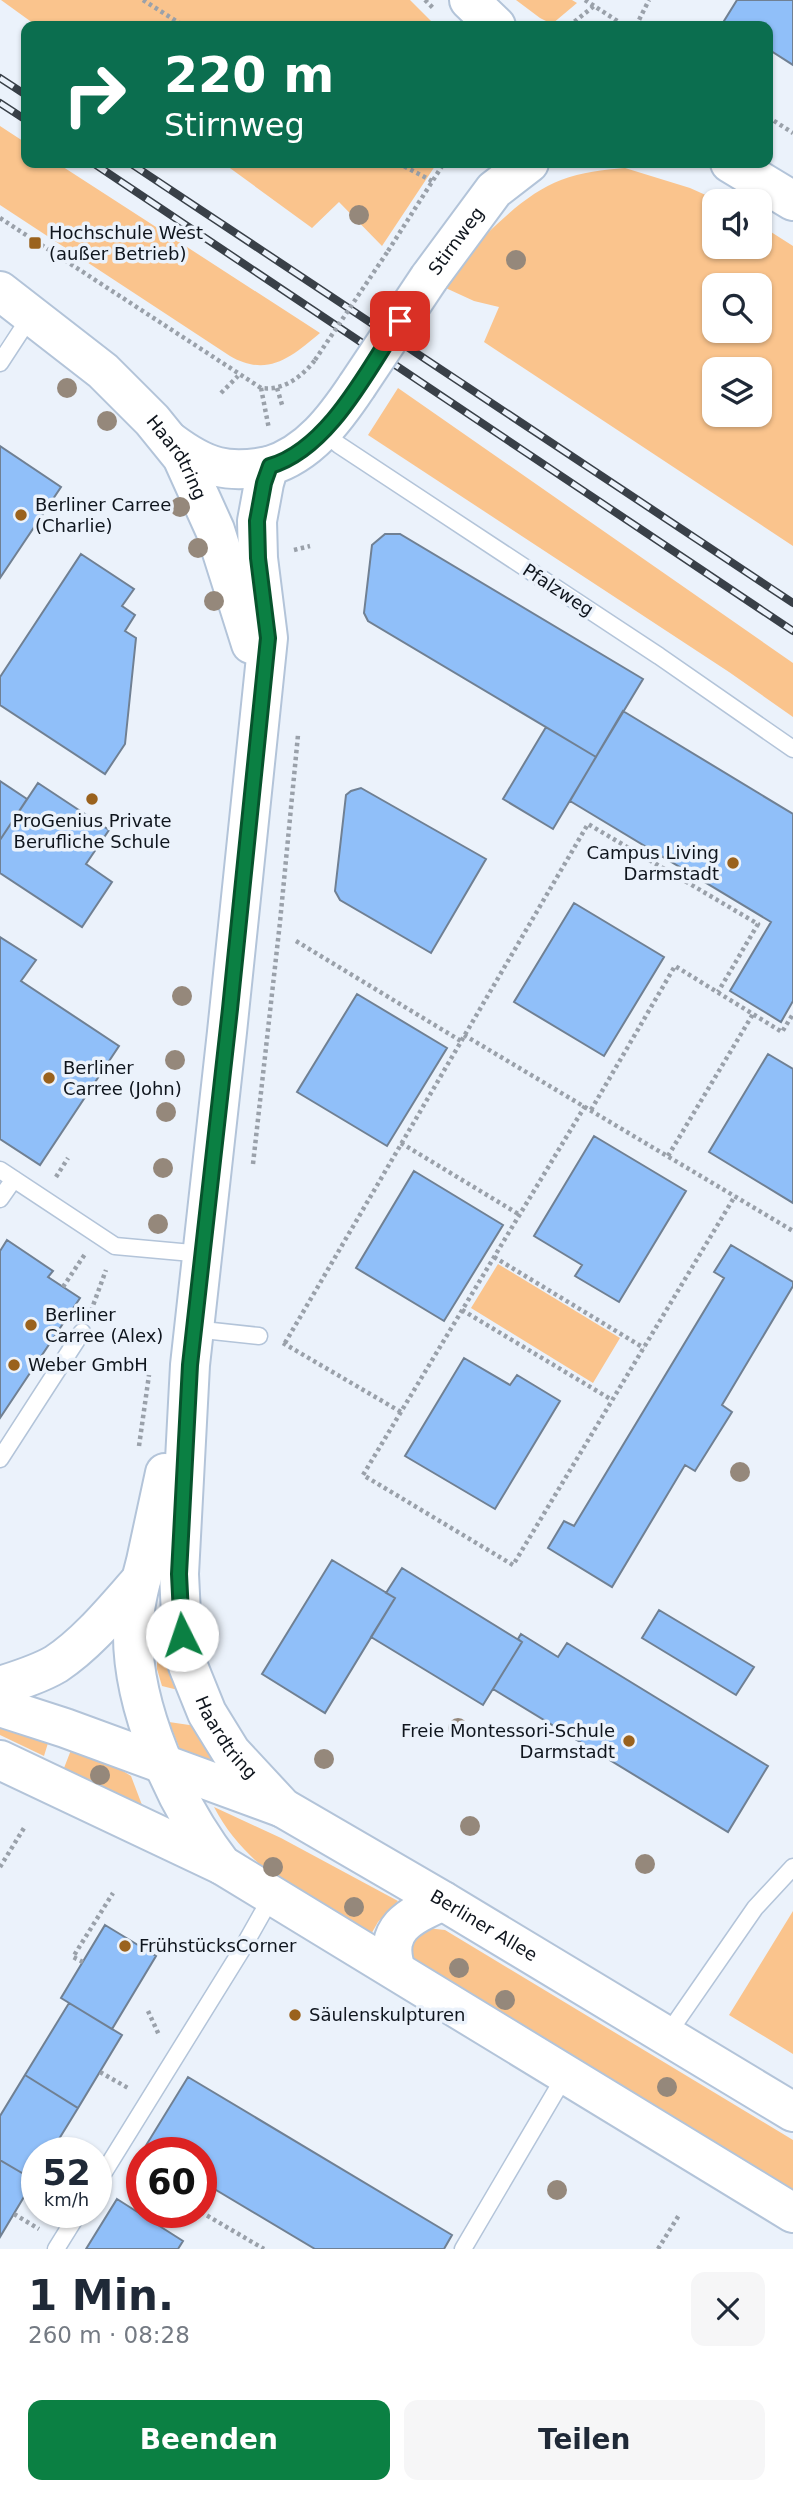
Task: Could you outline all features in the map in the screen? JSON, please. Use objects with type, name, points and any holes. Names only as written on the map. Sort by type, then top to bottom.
[{"type":"main road","points":[[469,0],[491,21]]},
{"type":"main road","name":"Stirnweg","points":[[171,442],[202,461],[231,470],[270,466],[298,453],[323,431],[357,386],[429,278],[502,176],[519,168]]},
{"type":"main road","points":[[738,168],[793,201]]},
{"type":"main road","name":"Haardtring","points":[[0,291],[103,371],[171,442],[192,477],[215,530],[238,598],[262,687]]},
{"type":"main road","name":"Haardtring","points":[[270,466],[257,521],[258,558],[268,638],[192,1347],[179,1574],[182,1635],[188,1666],[206,1713],[232,1752],[283,1808]]},
{"type":"main road","name":"Haardtring","points":[[164,1764],[135,1669],[133,1628],[192,1347]]},
{"type":"main road","points":[[0,1686],[55,1664],[96,1628],[141,1580]]},
{"type":"main road","name":"Berliner Allee","points":[[0,1707],[65,1727],[283,1808],[793,2112]]},
{"type":"main road","points":[[0,1760],[222,1865],[793,2213]]},
{"type":"main road","points":[[164,1764],[185,1811],[222,1865]]},
{"type":"main road","points":[[396,1970],[391,1947],[399,1928],[416,1913],[443,1901]]},
{"type":"lane","points":[[0,363],[33,314]]},
{"type":"lane","name":"Pfalzweg","points":[[323,431],[339,445],[659,656],[793,749]]},
{"type":"lane","points":[[0,1199],[7,1175],[115,1246],[203,1254]]},
{"type":"lane","points":[[0,1459],[82,1332]]},
{"type":"lane","points":[[192,1347],[259,1336]]},
{"type":"lane","points":[[666,2036],[755,1908],[793,1867]]},
{"type":"lane","points":[[112,2159],[272,1896]]},
{"type":"lane","points":[[463,2249],[566,2074]]},
{"type":"lane","points":[[56,2249],[69,2228]]},
{"type":"path","points":[[143,0],[176,21]]},
{"type":"path","points":[[585,0],[617,21]]},
{"type":"path","points":[[638,21],[649,0]]},
{"type":"path","points":[[575,21],[593,6]]},
{"type":"path","points":[[773,120],[793,133]]},
{"type":"path","points":[[407,168],[432,181]]},
{"type":"path","points":[[0,218],[238,376],[261,388],[277,388],[301,375],[315,360],[441,168]]},
{"type":"path","points":[[221,393],[238,376]]},
{"type":"path","points":[[277,388],[283,408]]},
{"type":"path","points":[[290,550],[310,546]]},
{"type":"path","points":[[252,1169],[299,734]]},
{"type":"path","points":[[284,1343],[587,824],[758,924],[718,992]]},
{"type":"path","points":[[296,941],[461,1041]]},
{"type":"path","points":[[591,1110],[675,966],[782,1032],[793,1014]]},
{"type":"path","points":[[668,1156],[753,1014]]},
{"type":"path","points":[[464,1035],[793,1231]]},
{"type":"path","points":[[585,1106],[363,1475],[513,1565],[735,1196]]},
{"type":"path","points":[[401,1143],[520,1214]]},
{"type":"path","points":[[63,1287],[97,1236]]},
{"type":"path","points":[[82,1332],[115,1246]]},
{"type":"path","points":[[494,1258],[644,1348]]},
{"type":"path","points":[[463,1310],[612,1400]]},
{"type":"path","points":[[259,1336],[284,1343],[401,1412]]},
{"type":"path","points":[[138,1452],[150,1371]]},
{"type":"path","points":[[0,1867],[24,1828]]},
{"type":"path","points":[[83,1962],[73,1956],[113,1893]]},
{"type":"path","points":[[100,2072],[131,2091]]},
{"type":"path","points":[[14,2214],[46,2233]]},
{"type":"path","points":[[658,2249],[679,2215]]},
{"type":"path","points":[[217,2221],[264,2249]]},
{"type":"shaded area","points":[[1,0],[410,0],[431,21],[30,21]]},
{"type":"shaded area","points":[[516,0],[572,0],[577,3],[556,21],[540,18]]},
{"type":"shaded area","points":[[0,126],[21,140],[21,168],[65,168],[320,333],[289,357],[278,362],[256,365],[244,362],[230,356],[0,205]]},
{"type":"shaded area","points":[[230,168],[434,168],[382,246],[339,202],[312,228]]},
{"type":"shaded area","points":[[625,168],[702,193],[702,259],[772,259],[772,233],[793,246],[793,546],[484,342],[499,307],[474,301],[437,284],[495,226],[528,198],[561,180]]},
{"type":"shaded area","points":[[398,388],[793,663],[793,717],[729,672],[368,435]]},
{"type":"shaded area","points":[[498,1264],[620,1338],[593,1383],[471,1308]]},
{"type":"shaded area","points":[[157,1637],[165,1637],[182,1691],[162,1686],[157,1669]]},
{"type":"shaded area","points":[[169,1722],[196,1726],[219,1762],[212,1768],[183,1757]]},
{"type":"shaded area","points":[[0,1726],[48,1743],[44,1756],[0,1735]]},
{"type":"shaded area","points":[[71,1750],[110,1763],[131,1776],[142,1805],[64,1768]]},
{"type":"shaded area","points":[[214,1807],[281,1838],[398,1901],[378,1922],[370,1936],[303,1896],[262,1866],[244,1849]]},
{"type":"shaded area","points":[[793,1911],[793,2054],[729,2015]]},
{"type":"shaded area","points":[[427,1928],[445,1930],[793,2140],[793,2191],[414,1960],[410,1949],[414,1936]]},
{"type":"building","points":[[737,0],[793,0],[793,65],[773,52],[773,21],[724,21]]},
{"type":"building","name":"Berliner Carree (Charlie)","points":[[0,446],[61,487],[0,578]]},
{"type":"building","points":[[385,534],[400,534],[643,679],[596,757],[368,621],[364,613],[372,545]]},
{"type":"building","points":[[81,554],[134,589],[122,606],[135,615],[125,631],[136,638],[125,744],[105,774],[0,705],[0,677]]},
{"type":"building","name":"Campus Living Darmstadt","points":[[623,711],[793,814],[793,1001],[781,1022],[730,991],[771,922],[570,801]]},
{"type":"building","points":[[546,727],[596,757],[553,829],[503,799]]},
{"type":"building","points":[[0,781],[27,799],[0,840]]},
{"type":"building","points":[[38,783],[109,830],[86,864],[112,882],[82,927],[0,873],[0,840]]},
{"type":"building","points":[[361,788],[486,859],[431,953],[340,900],[335,891],[346,795]]},
{"type":"building","points":[[574,903],[664,957],[604,1056],[514,1002]]},
{"type":"building","name":"Berliner Carree (John)","points":[[0,937],[36,960],[21,981],[119,1046],[40,1165],[0,1139]]},
{"type":"building","points":[[357,994],[447,1048],[387,1146],[297,1092]]},
{"type":"building","points":[[768,1054],[793,1069],[793,1203],[709,1152]]},
{"type":"building","points":[[594,1136],[686,1191],[619,1302],[575,1276],[582,1265],[534,1236]]},
{"type":"building","points":[[414,1171],[503,1225],[444,1321],[356,1268]]},
{"type":"building","name":"Berliner Carree (Alex)","points":[[7,1240],[53,1271],[48,1277],[80,1298],[0,1418],[0,1251]]},
{"type":"building","points":[[731,1245],[793,1282],[793,1286],[722,1405],[732,1412],[695,1471],[685,1465],[612,1587],[548,1548],[564,1521],[574,1526],[724,1278],[714,1272]]},
{"type":"building","points":[[464,1358],[510,1385],[517,1375],[560,1401],[495,1509],[405,1456]]},
{"type":"building","points":[[332,1560],[395,1598],[325,1713],[262,1674]]},
{"type":"building","points":[[402,1568],[522,1642],[483,1705],[371,1637],[395,1598],[386,1593]]},
{"type":"building","points":[[659,1610],[754,1667],[736,1695],[642,1638]]},
{"type":"building","points":[[521,1634],[558,1657],[567,1643],[768,1766],[728,1832],[493,1689],[522,1642],[518,1639]]},
{"type":"building","points":[[105,1925],[156,1956],[112,2029],[61,1998]]},
{"type":"building","points":[[69,2003],[122,2035],[78,2108],[25,2075]]},
{"type":"building","points":[[25,2075],[78,2108],[60,2137],[21,2137],[21,2172],[0,2160],[0,2116]]},
{"type":"building","points":[[188,2077],[452,2235],[444,2249],[315,2249],[217,2191],[217,2137],[151,2137]]},
{"type":"building","points":[[0,2160],[21,2172],[21,2202],[0,2237]]},
{"type":"building","points":[[117,2199],[126,2205],[126,2228],[163,2228],[183,2241],[178,2249],[86,2249],[99,2228],[112,2228],[112,2207]]},
{"type":"railway","points":[[0,78],[21,92]]},
{"type":"railway","points":[[0,103],[21,117]]},
{"type":"railway","points":[[100,168],[793,631]]},
{"type":"railway","points":[[138,168],[793,603]]},
{"type":"place","name":"Hochschule West (außer Betrieb)","points":[[35,243]]},
{"type":"place","name":"Berliner Carree (Charlie)","points":[[21,515]]},
{"type":"place","name":"ProGenius Private Berufliche Schule","points":[[92,799]]},
{"type":"place","name":"Campus Living Darmstadt","points":[[733,863]]},
{"type":"place","name":"Berliner Carree (John)","points":[[49,1078]]},
{"type":"place","name":"Berliner Carree (Alex)","points":[[31,1325]]},
{"type":"place","name":"Weber GmbH","points":[[14,1365]]},
{"type":"place","name":"Freie Montessori-Schule Darmstadt","points":[[629,1741]]},
{"type":"place","name":"FrühstücksCorner","points":[[125,1946]]},
{"type":"place","name":"Säulenskulpturen","points":[[295,2015]]},
{"type":"route","points":[[182,1635],[179,1574],[190,1365],[268,638],[258,558],[257,521],[270,466],[298,453],[323,431],[341,409],[400,321]]}]
